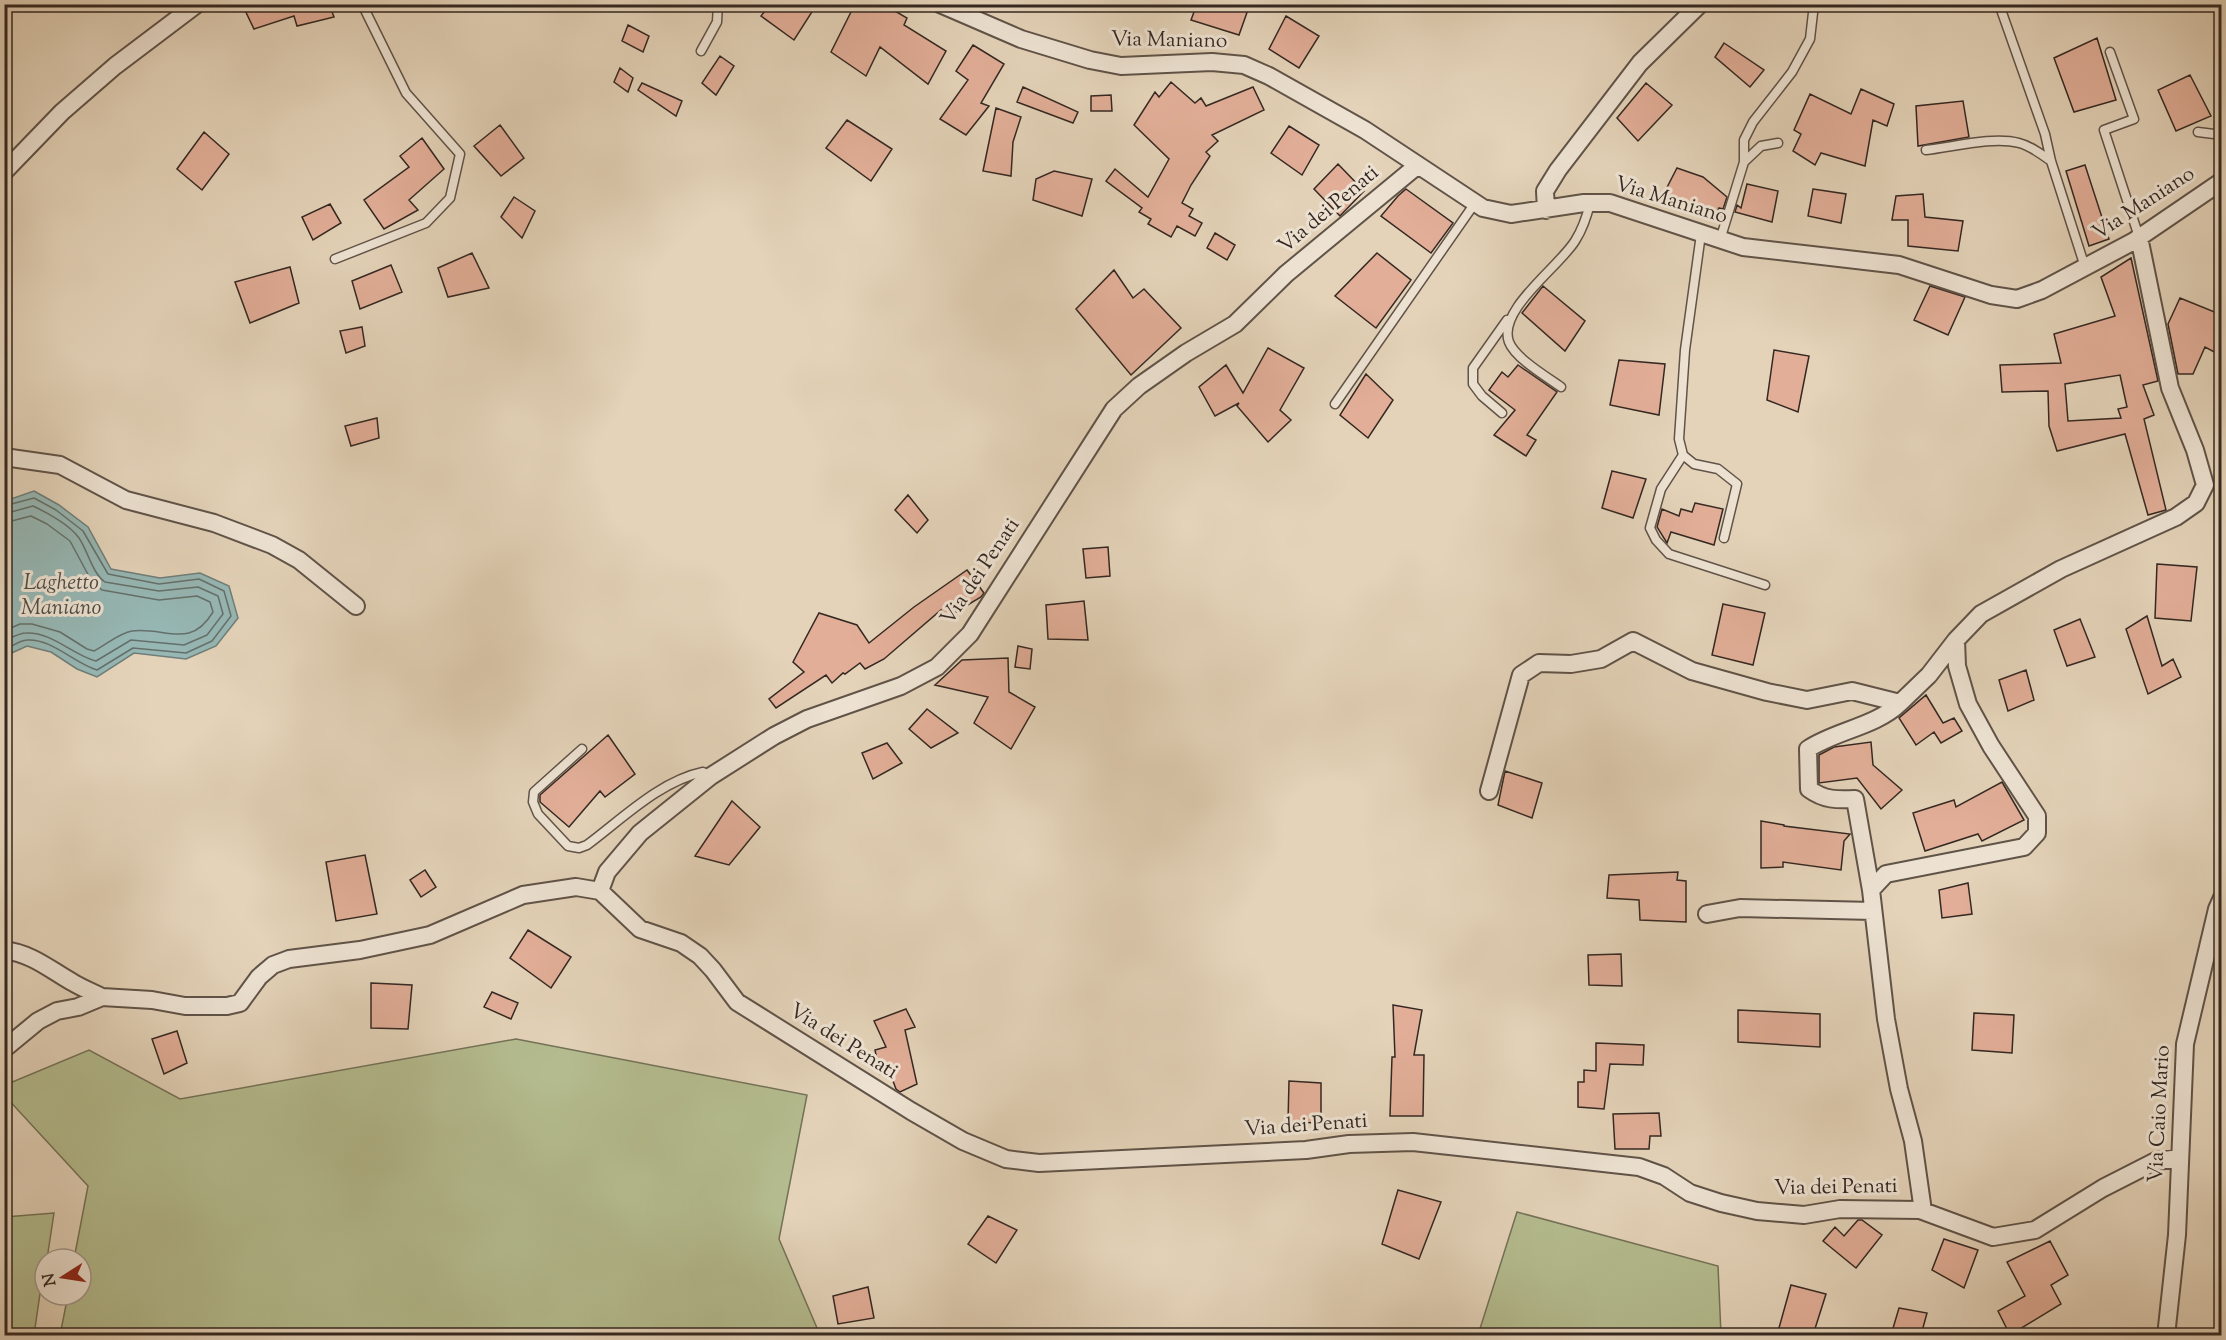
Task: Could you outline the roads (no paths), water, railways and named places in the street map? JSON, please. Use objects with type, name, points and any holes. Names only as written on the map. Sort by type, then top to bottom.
[{"type":"street","points":[[4,172],[62,112],[115,66],[197,4]]},
{"type":"street","name":"Via Maniano","points":[[940,4],[1021,39],[1090,60],[1121,66],[1212,62],[1244,65],[1269,76],[1365,130],[1483,208],[1511,214],[1590,202],[1610,203],[1743,247],[1899,265],[1991,295],[2017,299],[2043,290],[2139,237],[2222,182]]},
{"type":"street","points":[[1545,210],[1545,191],[1558,170],[1640,63],[1700,4]]},
{"type":"street","name":"Via dei Penati","points":[[1418,165],[1286,274],[1235,324],[1186,353],[1148,380],[1114,409],[970,634],[937,667],[901,686],[807,719],[774,736],[711,777],[640,833],[608,872],[600,891],[640,928],[681,943],[700,956],[737,1002],[911,1111],[963,1141],[1006,1159],[1039,1163],[1306,1150],[1348,1144],[1413,1142],[1639,1167],[1664,1176],[1690,1193],[1757,1211],[1803,1215],[1840,1209],[1923,1211],[1993,1237],[2035,1230],[2103,1188],[2156,1161],[2180,1158]]},
{"type":"street","points":[[1923,1211],[1913,1141],[1899,1089],[1886,1018],[1874,911],[1855,799],[1838,800],[1820,797],[1809,789],[1808,749],[1819,742],[1888,715],[1929,675],[1956,640],[1981,614],[2061,569],[2176,517],[2196,503],[2205,485],[2195,450],[2170,388],[2139,237]]},
{"type":"street","points":[[4,457],[60,465],[126,500],[214,523],[272,545],[299,560],[356,606]]},
{"type":"street","points":[[1871,890],[1886,874],[2024,847],[2037,833],[2037,816],[1991,746],[1968,704],[1957,666],[1956,640]]},
{"type":"street","points":[[1489,790],[1521,675],[1539,663],[1571,664],[1601,659],[1633,641],[1692,671],[1767,692],[1807,700],[1852,691],[1900,703]]},
{"type":"street","points":[[4,950],[14,951],[41,961],[72,982],[102,997],[152,1000],[185,1006],[227,1006],[240,1003],[259,977],[273,965],[289,959],[360,950],[430,935],[523,895],[576,887],[600,891]]},
{"type":"street","name":"Via Caio Mario","points":[[2166,1335],[2177,1235],[2185,1044],[2217,909],[2222,898]]},
{"type":"street","points":[[1707,914],[1740,908],[1874,911]]},
{"type":"street","points":[[4,1049],[38,1021],[57,1011],[78,1007],[102,997]]},
{"type":"lane","points":[[334,259],[426,223],[450,198],[460,154],[406,93],[362,4]]},
{"type":"lane","points":[[701,51],[717,22],[718,4]]},
{"type":"lane","points":[[1720,240],[1744,162],[1744,140],[1753,122],[1792,72],[1810,39],[1814,4]]},
{"type":"lane","points":[[1998,4],[2045,134],[2051,161],[2085,267]]},
{"type":"lane","points":[[2110,52],[2134,119],[2104,130],[2139,237]]},
{"type":"lane","points":[[2198,132],[2222,135]]},
{"type":"lane","points":[[1926,150],[2004,140],[2020,143],[2051,161]]},
{"type":"lane","points":[[1744,162],[1761,146],[1778,143]]},
{"type":"lane","points":[[1502,413],[1482,396],[1473,384],[1473,368],[1513,311],[1574,242],[1590,202]]},
{"type":"lane","points":[[1335,404],[1475,203]]},
{"type":"lane","points":[[1701,234],[1685,350],[1679,440],[1683,455],[1694,464],[1718,469],[1737,484],[1724,538]]},
{"type":"lane","points":[[1513,311],[1507,328],[1509,342],[1517,354],[1561,387]]},
{"type":"lane","points":[[1683,455],[1661,489],[1650,528],[1656,540],[1669,554],[1765,585]]},
{"type":"lane","points":[[582,750],[534,792],[533,802],[538,814],[568,846],[579,849],[587,846],[672,784],[692,774],[704,772],[711,777]]},
{"type":"water","name":"Laghetto Maniano","points":[[34,491],[59,505],[88,527],[111,569],[160,578],[200,573],[229,586],[238,618],[216,646],[186,659],[134,653],[97,677],[77,669],[51,652],[27,646],[5,656],[5,501]]}]
